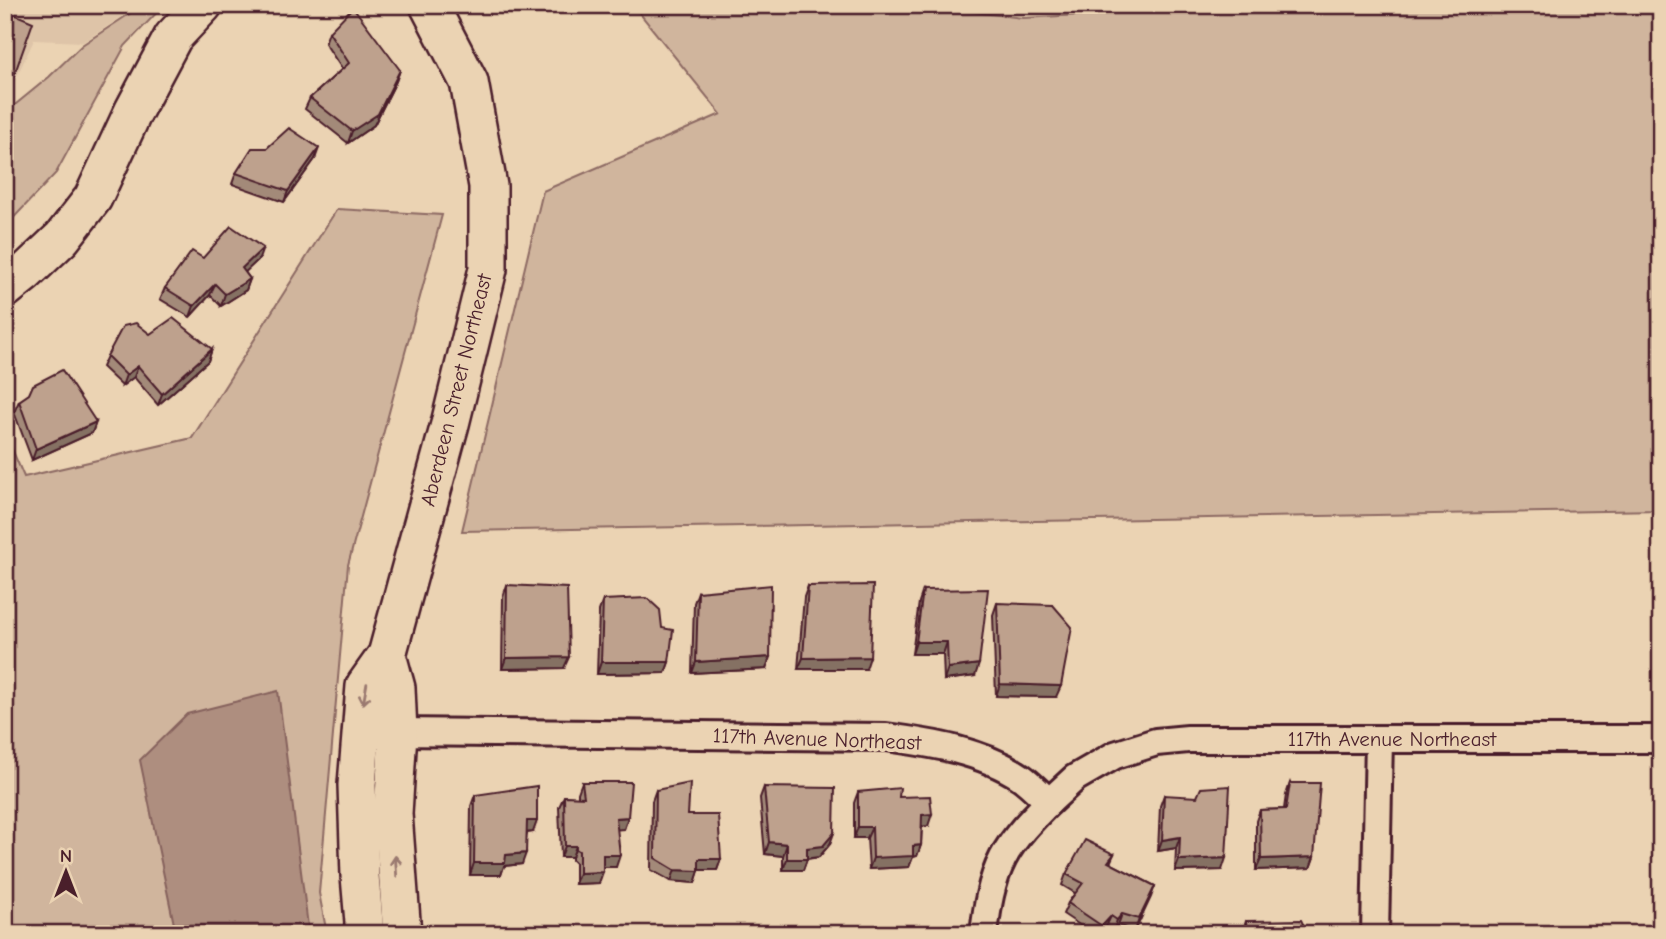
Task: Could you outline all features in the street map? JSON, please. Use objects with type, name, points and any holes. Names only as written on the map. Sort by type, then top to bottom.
[{"type":"street","points":[[5,289],[62,238],[93,198],[133,112],[173,37],[203,5]]},
{"type":"street","name":"Aberdeen Street Northeast","points":[[365,934],[357,785],[365,686],[387,655],[450,424],[488,269],[488,186],[469,82],[429,5]]},
{"type":"street","points":[[387,655],[396,688],[398,733],[393,814],[402,934]]},
{"type":"street","name":"117th Avenue Northeast","points":[[361,740],[398,733],[887,737],[938,744],[987,760],[1021,777],[1049,802],[1075,778],[1115,755],[1156,742],[1188,738],[1661,738]]},
{"type":"street","points":[[1375,934],[1379,738]]},
{"type":"street","points":[[984,934],[991,892],[1003,858],[1024,828],[1049,802]]},
{"type":"shaded area","points":[[5,5],[140,5],[83,42],[34,40],[5,101]]},
{"type":"shaded area","points":[[143,5],[164,5],[125,46],[56,173],[5,227],[5,113],[49,77],[82,45]]},
{"type":"shaded area","points":[[633,5],[915,5],[1023,18],[1271,5],[1661,5],[1661,510],[462,531],[543,191],[721,114]]},
{"type":"shaded area","points":[[337,209],[442,215],[348,565],[319,893],[327,934],[5,934],[5,433],[24,477],[192,438]]},
{"type":"shaded area","points":[[278,691],[309,934],[176,934],[140,760],[187,714]]},
{"type":"building","points":[[5,5],[12,5],[9,12],[33,22],[6,98],[5,98]]},
{"type":"building","points":[[353,7],[400,70],[378,114],[352,131],[310,98],[349,63],[329,32]]},
{"type":"building","points":[[289,128],[319,148],[288,191],[236,173],[252,148],[267,148]]},
{"type":"building","points":[[231,226],[263,248],[242,268],[250,279],[225,294],[215,284],[194,306],[165,288],[192,251],[203,258]]},
{"type":"building","points":[[173,318],[212,349],[162,394],[138,366],[126,375],[107,356],[123,326],[136,323],[150,334]]},
{"type":"building","points":[[62,370],[96,422],[36,449],[19,401],[29,394],[33,385]]},
{"type":"building","points":[[507,585],[567,588],[569,657],[506,658]]},
{"type":"building","points":[[771,585],[770,657],[696,662],[698,592]]},
{"type":"building","points":[[873,585],[870,657],[803,658],[808,586]]},
{"type":"building","points":[[988,589],[979,664],[948,668],[947,642],[916,642],[923,590]]},
{"type":"building","points":[[647,598],[660,610],[662,628],[673,630],[669,662],[601,662],[603,600]]},
{"type":"building","points":[[997,603],[1053,605],[1072,627],[1061,686],[1000,684]]},
{"type":"building","points":[[582,782],[631,782],[628,817],[616,818],[620,855],[603,855],[603,872],[579,873],[579,851],[576,846],[565,846],[564,796],[584,797]]},
{"type":"building","points":[[690,783],[688,815],[718,815],[721,859],[699,859],[699,871],[675,870],[655,858],[656,790]]},
{"type":"building","points":[[1290,783],[1320,783],[1314,857],[1261,859],[1260,810],[1286,809]]},
{"type":"building","points":[[537,786],[537,821],[527,821],[526,853],[506,855],[505,863],[474,863],[475,795]]},
{"type":"building","points":[[1230,786],[1226,858],[1179,860],[1180,837],[1162,840],[1164,795],[1197,797],[1201,788]]},
{"type":"building","points":[[764,787],[835,788],[834,833],[823,846],[807,848],[807,859],[787,859],[787,844],[769,842]]},
{"type":"building","points":[[900,788],[899,797],[930,796],[932,814],[922,815],[921,845],[913,846],[913,856],[873,858],[872,827],[858,827],[858,792]]},
{"type":"building","points":[[1085,840],[1114,854],[1108,862],[1155,886],[1139,919],[1122,914],[1117,920],[1111,916],[1102,926],[1068,903],[1083,883],[1066,874]]},
{"type":"building","points":[[1301,920],[1308,934],[1247,934],[1246,921]]}]
